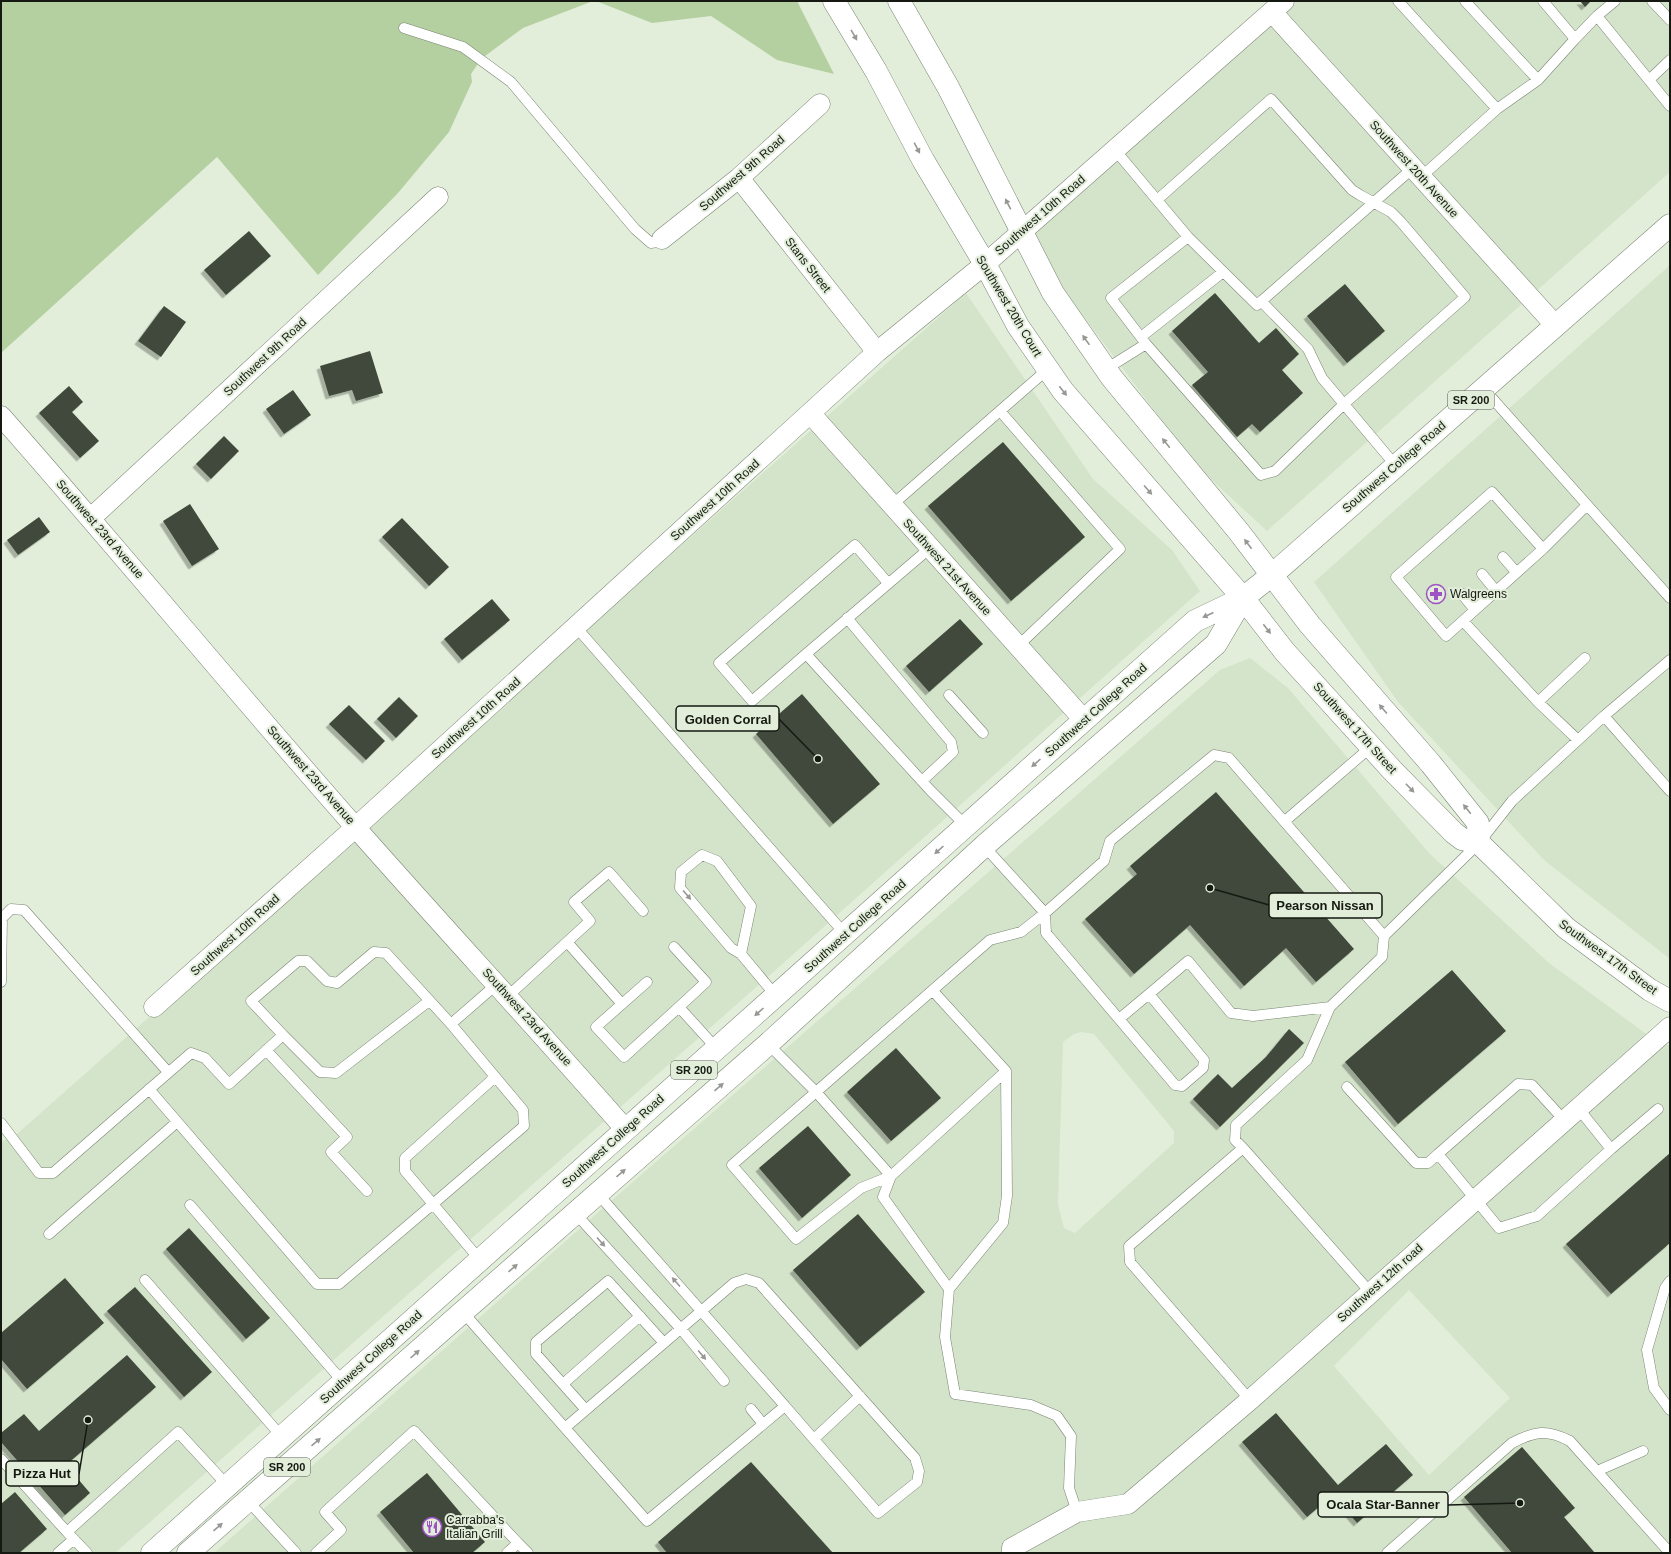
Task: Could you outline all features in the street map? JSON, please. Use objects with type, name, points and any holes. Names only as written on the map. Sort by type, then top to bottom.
[{"type":"main road","name":"Southwest 20th Court","points":[[834,1],[876,71],[924,160],[985,264],[1018,326],[1063,391],[1243,598]]},
{"type":"main road","points":[[899,1],[948,87],[1052,293],[1106,369],[1239,532],[1310,625],[1431,764],[1478,823],[1479,843]]},
{"type":"main road","name":"Southwest College Road","points":[[152,1553],[1195,621],[1243,598],[1272,575],[1670,225]]},
{"type":"main road","name":"Southwest College Road","points":[[188,1553],[768,1044],[984,846],[1216,644],[1243,598]]},
{"type":"main road","name":"Southwest 17th Street","points":[[1243,598],[1285,652],[1454,833],[1462,839],[1479,843],[1566,928],[1650,990],[1670,1001]]},
{"type":"street","name":"Southwest 10th Road","points":[[154,1007],[356,827],[877,352],[985,264],[1278,6]]},
{"type":"street","name":"Southwest 20th Avenue","points":[[1278,6],[1417,173],[1555,326]]},
{"type":"street","name":"Southwest 9th Road","points":[[662,239],[739,178],[820,104]]},
{"type":"street","name":"Stans Street","points":[[739,178],[877,352]]},
{"type":"street","name":"Southwest 9th Road","points":[[91,518],[438,197]]},
{"type":"street","name":"Southwest 21st Avenue","points":[[810,413],[1084,720]]},
{"type":"street","name":"Southwest 23rd Avenue","points":[[1,416],[91,518],[356,827],[503,990],[626,1130]]},
{"type":"street","name":"Southwest 12th road","points":[[1077,1512],[1128,1504],[1250,1400],[1670,1027]]},
{"type":"street","points":[[1012,1553],[1012,1548],[1077,1512]]},
{"type":"lane","points":[[1398,1],[1497,109]]},
{"type":"lane","points":[[1465,1],[1538,80]]},
{"type":"lane","points":[[1543,1],[1575,39]]},
{"type":"lane","points":[[1114,150],[1188,237],[1257,305],[1374,202],[1417,173],[1497,109],[1538,80],[1597,16],[1615,1]]},
{"type":"lane","points":[[1652,1],[1670,20]]},
{"type":"lane","points":[[1597,16],[1670,106]]},
{"type":"lane","points":[[404,28],[463,47],[511,82],[635,229],[651,243],[662,239]]},
{"type":"lane","points":[[1649,80],[1670,60]]},
{"type":"lane","points":[[1157,200],[1271,99],[1352,190],[1360,196],[1391,212],[1401,222],[1465,298],[1344,404],[1275,471],[1261,476],[1144,340],[1111,298],[1188,237]]},
{"type":"lane","points":[[1106,369],[1144,340],[1223,272]]},
{"type":"lane","points":[[1261,301],[1308,349],[1322,378],[1396,466]]},
{"type":"lane","points":[[892,505],[1048,369]]},
{"type":"lane","points":[[1483,388],[1670,598]]},
{"type":"lane","points":[[1000,411],[1120,549],[1018,646]]},
{"type":"lane","points":[[1543,549],[1492,492],[1466,514],[1450,535],[1427,557],[1396,577],[1446,636],[1543,549],[1587,505]]},
{"type":"lane","points":[[1466,514],[1474,522]]},
{"type":"lane","points":[[888,583],[855,545],[719,663],[752,701],[930,548]]},
{"type":"lane","points":[[1503,557],[1516,572]]},
{"type":"lane","points":[[1482,574],[1496,591]]},
{"type":"lane","points":[[1460,593],[1475,610]]},
{"type":"lane","points":[[847,618],[951,742],[953,752],[922,781]]},
{"type":"lane","points":[[1463,621],[1538,702],[1578,740]]},
{"type":"lane","points":[[576,627],[845,934]]},
{"type":"lane","points":[[806,654],[922,781],[966,826]]},
{"type":"lane","points":[[1538,702],[1585,658]]},
{"type":"lane","points":[[1370,1292],[1235,1140],[1236,1125],[1307,1060],[1330,1007],[1382,957],[1384,936],[1479,843],[1512,801],[1604,716],[1670,660]]},
{"type":"lane","points":[[949,695],[983,733]]},
{"type":"lane","points":[[1604,716],[1670,791]]},
{"type":"lane","points":[[1285,821],[1372,746]]},
{"type":"lane","points":[[1006,1071],[890,1176],[861,1188],[796,1239],[732,1165],[990,940],[1021,932],[1045,913],[1104,861],[1110,841],[1214,756],[1229,758],[1384,936]]},
{"type":"lane","points":[[984,846],[1045,913],[1046,933],[1175,1085],[1182,1086],[1203,1068],[1204,1060],[1149,994]]},
{"type":"lane","points":[[741,954],[751,906],[717,861],[702,855],[681,872],[680,888],[731,948],[741,954],[776,996]]},
{"type":"lane","points":[[451,1024],[503,990],[567,942],[590,921],[574,902],[609,872],[643,911]]},
{"type":"lane","points":[[1,982],[2,918],[11,909],[24,910],[168,1072]]},
{"type":"lane","points":[[567,942],[622,1004]]},
{"type":"lane","points":[[647,982],[596,1027],[624,1057],[706,982],[674,947]]},
{"type":"lane","points":[[149,1089],[317,1284],[339,1284],[524,1126],[523,1110],[451,1024],[386,953],[374,952],[337,983],[327,981],[308,961],[298,961],[251,1001],[320,1072],[336,1073],[429,1001]]},
{"type":"lane","points":[[1119,1019],[1188,961],[1231,1013],[1253,1016],[1330,1007]]},
{"type":"lane","points":[[933,991],[1006,1071],[1007,1196],[1002,1223],[949,1289],[945,1337],[955,1394],[1031,1405],[1057,1416],[1071,1436],[1069,1488],[1077,1512]]},
{"type":"lane","points":[[678,1007],[717,1049]]},
{"type":"lane","points":[[1,1123],[39,1173],[53,1173],[191,1053],[205,1058],[229,1084],[283,1035]]},
{"type":"lane","points":[[768,1044],[816,1092],[890,1176]]},
{"type":"lane","points":[[266,1050],[347,1138],[331,1152],[367,1190]]},
{"type":"lane","points":[[480,1260],[405,1171],[405,1158],[495,1077]]},
{"type":"lane","points":[[1347,1087],[1416,1162],[1428,1163],[1518,1084],[1532,1085],[1571,1114],[1611,1149]]},
{"type":"lane","points":[[1438,1154],[1500,1228],[1537,1216],[1658,1109]]},
{"type":"lane","points":[[49,1234],[177,1122]]},
{"type":"lane","points":[[1243,1148],[1129,1246],[1130,1262],[1250,1400]]},
{"type":"lane","points":[[890,1176],[884,1197],[949,1289]]},
{"type":"lane","points":[[566,1427],[702,1312],[734,1283],[746,1279],[759,1283],[915,1458],[919,1470],[917,1482],[878,1513],[814,1439],[785,1406],[702,1312],[598,1194]]},
{"type":"lane","points":[[190,1205],[343,1382]]},
{"type":"lane","points":[[575,1214],[681,1330],[724,1381]]},
{"type":"lane","points":[[146,1280],[282,1437]]},
{"type":"lane","points":[[586,1410],[536,1354],[536,1342],[608,1281],[664,1343]]},
{"type":"lane","points":[[1670,1281],[1665,1288],[1647,1350],[1654,1388],[1670,1410]]},
{"type":"lane","points":[[462,1311],[566,1427],[647,1521],[785,1406]]},
{"type":"lane","points":[[563,1384],[640,1316]]},
{"type":"lane","points":[[814,1439],[860,1396]]},
{"type":"lane","points":[[750,1409],[763,1424]]},
{"type":"lane","points":[[316,1553],[341,1530],[325,1512],[414,1431],[528,1553]]},
{"type":"lane","points":[[58,1553],[71,1535],[178,1432],[227,1485]]},
{"type":"lane","points":[[1387,1553],[1512,1443],[1525,1436],[1539,1432],[1556,1434],[1570,1441],[1670,1553]]},
{"type":"lane","points":[[1597,1471],[1643,1451]]},
{"type":"lane","points":[[1,1459],[87,1553]]},
{"type":"lane","points":[[248,1501],[296,1553]]},
{"type":"lane","points":[[507,1553],[518,1543]]},
{"type":"shaded area","points":[[1296,1],[1670,1],[1670,172],[1267,531],[1201,470],[1178,442],[1060,285],[1034,233]]},
{"type":"shaded area","points":[[1670,265],[1670,959],[1544,860],[1398,702],[1314,582]]},
{"type":"shaded area","points":[[966,293],[1093,479],[1172,550],[1200,591],[779,967],[115,1553],[1,1553],[1,1142],[17,1134]]},
{"type":"shaded area","points":[[1250,658],[1288,688],[1430,854],[1549,963],[1652,1038],[1670,1046],[1670,1553],[214,1553],[595,1215],[1220,670]],"holes":[[[1081,1032],[1094,1034],[1174,1131],[1174,1143],[1075,1233],[1064,1228],[1058,1204],[1063,1042],[1074,1034]],[[1409,1290],[1510,1398],[1429,1475],[1334,1366]]]},
{"type":"green space","points":[[1,1],[593,1],[523,28],[481,59],[471,74],[472,82],[449,132],[398,193],[318,275],[217,157],[1,353]]},
{"type":"green space","points":[[596,1],[797,1],[834,74],[777,60],[711,16],[652,23]]},
{"type":"building","points":[[1580,1],[1591,1],[1585,7]]},
{"type":"building","points":[[249,231],[271,256],[226,295],[204,270]]},
{"type":"building","points":[[1345,284],[1385,331],[1347,363],[1307,316]]},
{"type":"building","points":[[1215,293],[1259,343],[1276,328],[1299,354],[1282,370],[1303,393],[1260,432],[1252,424],[1237,437],[1192,385],[1208,372],[1172,331]]},
{"type":"building","points":[[164,306],[186,322],[161,357],[138,341]]},
{"type":"building","points":[[370,351],[383,393],[356,401],[352,390],[329,396],[320,366]]},
{"type":"building","points":[[69,386],[83,402],[72,412],[99,441],[80,458],[39,413]]},
{"type":"building","points":[[293,390],[311,415],[284,434],[266,409]]},
{"type":"building","points":[[224,436],[239,451],[211,479],[196,464]]},
{"type":"building","points":[[1003,442],[1085,537],[1011,601],[928,506]]},
{"type":"building","points":[[190,504],[219,549],[192,566],[163,521]]},
{"type":"building","points":[[39,517],[50,532],[18,555],[7,540]]},
{"type":"building","points":[[402,518],[449,567],[429,586],[382,537]]},
{"type":"building","points":[[492,599],[510,620],[462,660],[444,639]]},
{"type":"building","points":[[960,619],[983,644],[929,692],[906,666]]},
{"type":"building","points":[[802,694],[880,784],[833,824],[756,734]]},
{"type":"building","points":[[399,697],[418,716],[396,738],[377,719]]},
{"type":"building","points":[[349,705],[385,741],[366,760],[329,724]]},
{"type":"building","points":[[1216,792],[1354,949],[1316,982],[1286,948],[1244,986],[1190,925],[1134,974],[1085,919],[1137,874],[1130,866]]},
{"type":"building","points":[[1452,970],[1506,1031],[1398,1124],[1345,1062]]},
{"type":"building","points":[[1289,1029],[1304,1043],[1220,1127],[1193,1099],[1218,1074],[1232,1088],[1266,1057]]},
{"type":"building","points":[[896,1048],[941,1098],[891,1141],[847,1092]]},
{"type":"building","points":[[808,1126],[851,1175],[802,1218],[759,1168]]},
{"type":"building","points":[[1670,1153],[1670,1243],[1611,1294],[1566,1244]]},
{"type":"building","points":[[858,1214],[925,1292],[860,1347],[793,1270]]},
{"type":"building","points":[[189,1228],[270,1318],[246,1339],[166,1249]]},
{"type":"building","points":[[65,1278],[104,1323],[27,1389],[1,1359],[1,1333]]},
{"type":"building","points":[[135,1287],[212,1372],[184,1397],[107,1311]]},
{"type":"building","points":[[127,1355],[156,1387],[66,1465],[90,1493],[65,1515],[1,1442],[1,1433],[24,1414],[39,1431]]},
{"type":"building","points":[[1276,1413],[1338,1485],[1386,1444],[1413,1475],[1357,1523],[1333,1495],[1307,1517],[1242,1442]]},
{"type":"building","points":[[1522,1447],[1575,1508],[1564,1517],[1595,1553],[1512,1553],[1464,1497]]},
{"type":"building","points":[[751,1462],[833,1553],[667,1553],[658,1542]]},
{"type":"building","name":"Carrabba's Italian Grill","points":[[427,1473],[485,1542],[472,1553],[414,1553],[380,1512]]},
{"type":"building","points":[[15,1492],[47,1529],[19,1553],[1,1553],[1,1504]]},
{"type":"place","name":"Walgreens","points":[[1436,594]]},
{"type":"place","name":"Golden Corral","points":[[818,759]]},
{"type":"place","name":"Pearson Nissan","points":[[1210,888]]},
{"type":"place","name":"Pizza Hut","points":[[88,1420]]},
{"type":"place","name":"Ocala Star-Banner","points":[[1520,1503]]},
{"type":"place","name":"Carrabba's Italian Grill","points":[[432,1527]]}]
